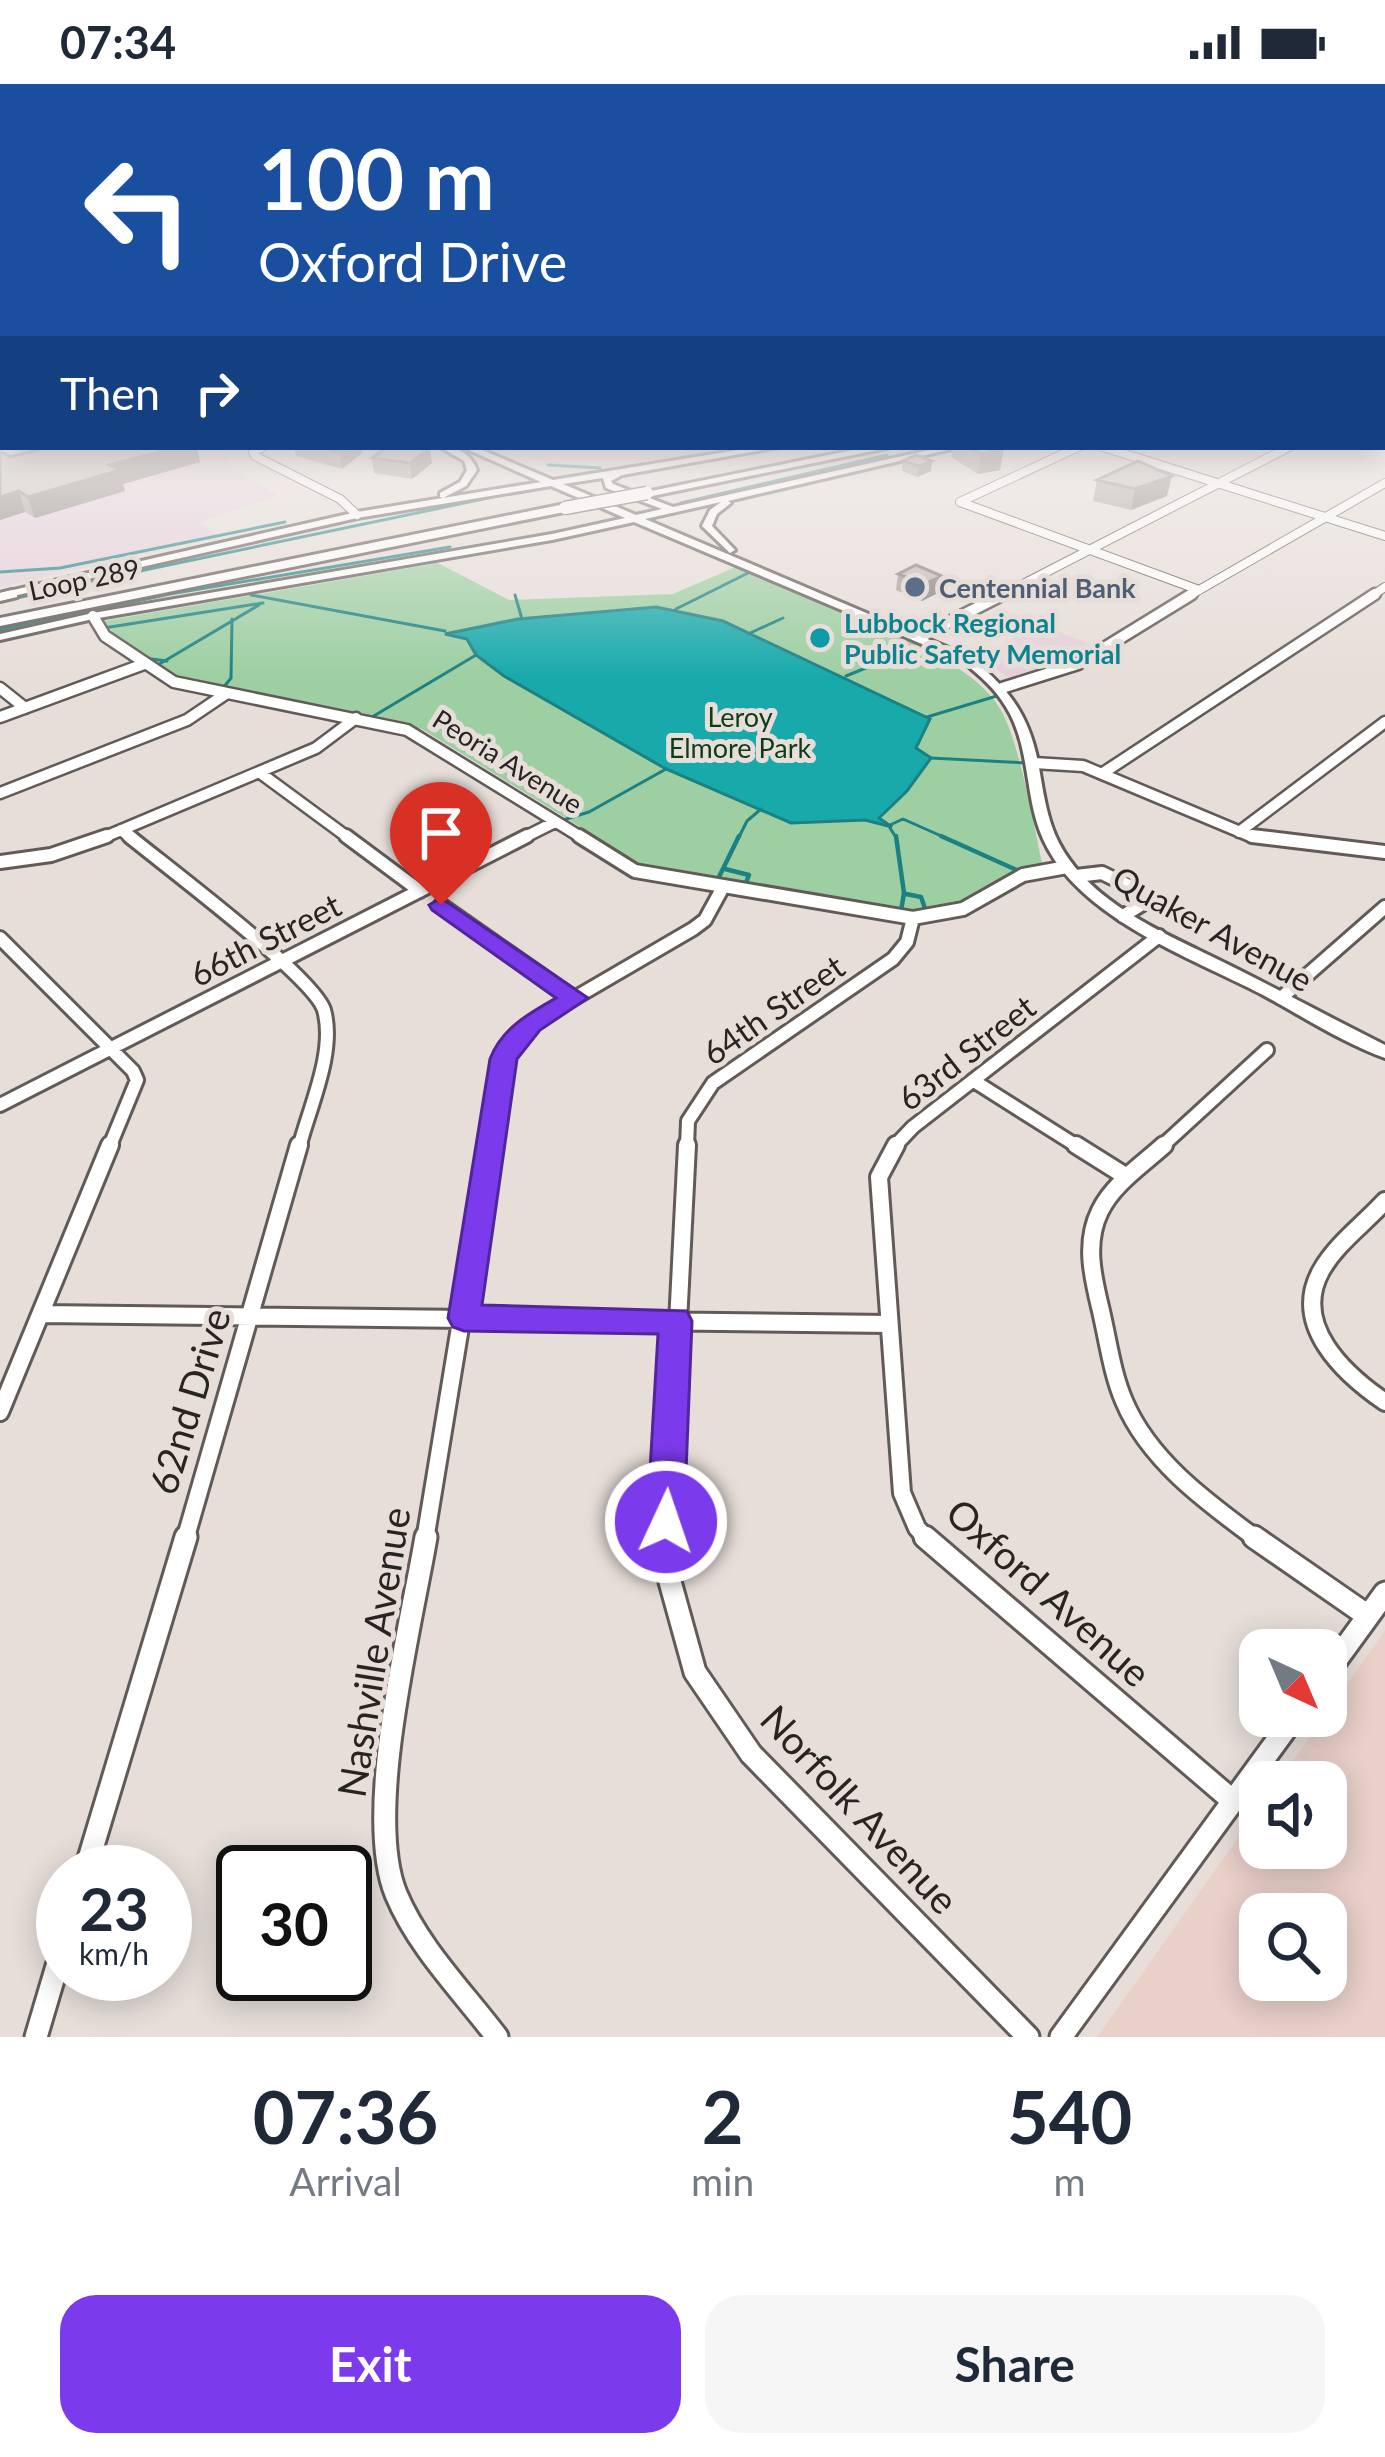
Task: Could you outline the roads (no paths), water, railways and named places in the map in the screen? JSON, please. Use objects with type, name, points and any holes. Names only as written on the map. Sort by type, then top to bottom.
[{"type":"highway","name":"Loop 289","points":[[0,612],[612,495]]},
{"type":"highway","name":"Loop 289","points":[[3,632],[559,505]]},
{"type":"main road","points":[[425,502],[439,495]]},
{"type":"main road","points":[[4,596],[463,495]]},
{"type":"main road","points":[[560,495],[595,511],[598,518],[590,530]]},
{"type":"main road","name":"Quaker Avenue","points":[[585,495],[736,555]]},
{"type":"main road","name":"Quaker Avenue","points":[[606,495],[966,659],[1002,688],[1025,724],[1051,838],[1072,872],[1123,916],[1385,1052]]},
{"type":"main road","points":[[632,495],[681,510]]},
{"type":"main road","points":[[3,632],[590,530],[741,495]]},
{"type":"main road","points":[[736,555],[712,536],[708,522],[720,506],[744,495]]},
{"type":"street","points":[[333,495],[357,515]]},
{"type":"street","points":[[975,495],[960,502],[1198,590]]},
{"type":"street","points":[[920,637],[1194,495]]},
{"type":"street","points":[[1256,495],[1385,536]]},
{"type":"street","points":[[1002,688],[1067,672],[1364,495]]},
{"type":"street","points":[[1102,772],[1385,587]]},
{"type":"street","name":"Peoria Avenue","points":[[93,616],[105,636],[174,682],[407,730],[635,871],[913,918]]},
{"type":"street","points":[[0,717],[144,664]]},
{"type":"street","points":[[0,688],[25,708]]},
{"type":"street","points":[[0,794],[188,719],[227,693]]},
{"type":"street","points":[[0,862],[70,850],[121,830],[329,741],[356,718]]},
{"type":"street","points":[[1238,832],[1385,722]]},
{"type":"street","points":[[1034,763],[1102,772],[1238,832],[1385,852]]},
{"type":"street","points":[[259,772],[420,891]]},
{"type":"street","name":"66th Street","points":[[0,1105],[555,822]]},
{"type":"street","name":"62nd Drive","points":[[93,1845],[253,1316],[327,1043],[324,1007],[280,962],[121,830]]},
{"type":"street","points":[[913,918],[962,909],[1009,881],[1072,872],[1102,873],[1140,891],[1145,902],[1123,916]]},
{"type":"street","name":"Nashville Avenue","points":[[497,2037],[403,1911],[388,1879],[383,1846],[388,1769],[503,1059],[508,1045],[530,1024],[705,920],[724,887]]},
{"type":"street","points":[[441,905],[574,998]]},
{"type":"street","points":[[1281,998],[1385,907]]},
{"type":"street","name":"64th Street","points":[[675,1321],[683,1142],[693,1107],[713,1083],[893,958],[907,942],[913,918]]},
{"type":"street","name":"63rd Street","points":[[889,1324],[879,1178],[901,1138],[1160,936]]},
{"type":"street","points":[[0,938],[133,1071],[136,1090],[0,1412]]},
{"type":"street","points":[[1267,1050],[1127,1177],[1095,1214],[1090,1265],[1126,1409],[1167,1464],[1368,1616]]},
{"type":"street","points":[[974,1081],[1127,1177]]},
{"type":"street","points":[[1385,1201],[1319,1273],[1311,1312],[1319,1334],[1351,1377],[1385,1402]]},
{"type":"street","points":[[42,1314],[889,1324]]},
{"type":"street","name":"Norfolk Avenue","points":[[675,1321],[666,1522],[669,1578],[694,1672],[751,1754],[1028,2037]]},
{"type":"street","name":"Oxford Avenue","points":[[889,1324],[902,1493],[917,1528],[1234,1801]]},
{"type":"street","points":[[1347,1645],[1385,1592]]},
{"type":"street","points":[[1061,2037],[1280,1737]]},
{"type":"street","points":[[35,2037],[46,2001]]},
{"type":"water","points":[[656,607],[723,621],[930,719],[916,748],[931,758],[879,818],[892,827],[865,820],[791,823],[666,769],[504,676],[476,655],[467,639],[445,634],[518,619]]},
{"type":"waterway","points":[[73,585],[502,495]]},
{"type":"waterway","points":[[681,503],[715,495]]},
{"type":"waterway","points":[[0,572],[60,568],[285,522]]},
{"type":"waterway","points":[[0,630],[170,594],[450,547]]},
{"type":"waterway","points":[[676,609],[754,570]]},
{"type":"waterway","points":[[0,602],[73,585]]},
{"type":"waterway","points":[[73,585],[87,588]]},
{"type":"waterway","points":[[251,595],[445,631]]},
{"type":"waterway","points":[[515,595],[522,619]]},
{"type":"waterway","points":[[104,628],[263,603]]},
{"type":"waterway","points":[[232,621],[259,605]]},
{"type":"waterway","points":[[748,634],[783,618]]},
{"type":"waterway","points":[[165,661],[232,621]]},
{"type":"waterway","points":[[223,688],[231,678],[232,621]]},
{"type":"waterway","points":[[367,720],[476,655]]},
{"type":"waterway","points":[[144,658],[165,661]]},
{"type":"waterway","points":[[156,666],[165,661]]},
{"type":"waterway","points":[[846,676],[883,661]]},
{"type":"waterway","points":[[927,717],[1000,695]]},
{"type":"waterway","points":[[931,758],[1028,763]]},
{"type":"waterway","points":[[560,821],[589,812],[666,769]]},
{"type":"waterway","points":[[738,839],[747,821],[761,809]]},
{"type":"waterway","points":[[890,825],[903,819],[948,839]]},
{"type":"waterway","points":[[890,828],[896,838]]},
{"type":"waterway","points":[[717,881],[739,836]]},
{"type":"waterway","points":[[941,836],[1021,872]]},
{"type":"waterway","points":[[896,838],[904,893],[901,911]]},
{"type":"waterway","points":[[725,869],[749,875],[745,885]]},
{"type":"waterway","points":[[906,894],[921,897],[926,911]]},
{"type":"place","name":"Centennial Bank","points":[[915,587]]},
{"type":"place","name":"Lubbock Regional Public Safety Memorial","points":[[820,638]]},
{"type":"park label","name":"Leroy Elmore Park","points":[[740,732]]}]
